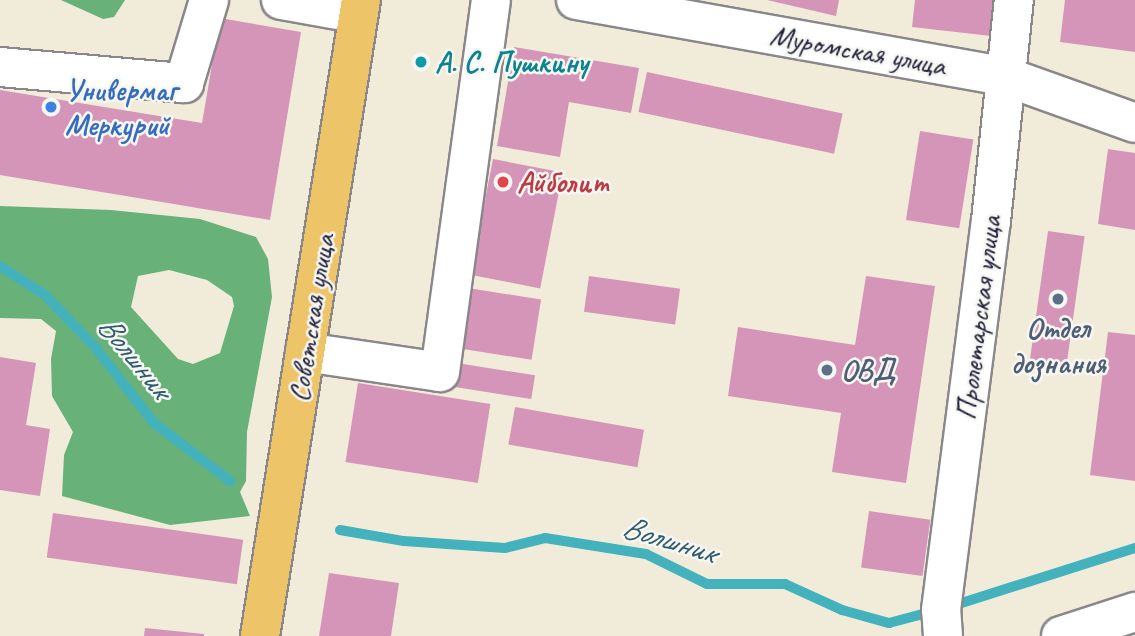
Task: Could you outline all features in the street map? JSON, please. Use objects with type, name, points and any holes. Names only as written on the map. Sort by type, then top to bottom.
[{"type":"main road","name":"Советская улица","points":[[260,636],[305,352],[349,5]]},
{"type":"street","points":[[0,67],[184,83],[209,0]]},
{"type":"street","points":[[281,0],[349,5]]},
{"type":"street","points":[[305,352],[440,372],[491,0]]},
{"type":"street","name":"Муромская улица","points":[[576,0],[1004,76],[1135,123]]},
{"type":"street","name":"Пролетарская улица","points":[[943,636],[941,610],[991,221],[1014,0]]},
{"type":"street","points":[[1061,636],[1135,612]]},
{"type":"green space","points":[[61,0],[125,0],[114,17],[103,19]]},
{"type":"green space","points":[[0,206],[111,210],[200,219],[256,237],[268,259],[272,297],[247,432],[246,481],[240,492],[250,516],[170,525],[62,496],[64,455],[73,432],[52,396],[51,359],[56,331],[41,319],[0,318]],"holes":[[[169,270],[207,280],[232,297],[234,306],[220,353],[193,364],[178,359],[131,307],[138,276]]]},
{"type":"building","points":[[767,0],[839,0],[836,16]]},
{"type":"building","points":[[915,0],[995,0],[991,36],[912,27]]},
{"type":"building","points":[[1065,0],[1135,0],[1135,52],[1060,42]]},
{"type":"building","name":"Универмаг Меркурий","points":[[220,18],[301,32],[270,220],[0,175],[0,90],[202,123]]},
{"type":"building","points":[[514,47],[639,68],[631,113],[569,102],[560,157],[497,146]]},
{"type":"building","points":[[647,72],[843,114],[834,154],[638,112]]},
{"type":"building","points":[[920,131],[973,139],[959,228],[906,220]]},
{"type":"building","points":[[1108,149],[1135,153],[1135,230],[1098,224]]},
{"type":"building","points":[[493,159],[563,173],[540,288],[470,275]]},
{"type":"building","name":"Отдел дознания","points":[[1048,231],[1085,236],[1066,367],[1030,362]]},
{"type":"building","points":[[589,276],[680,289],[675,324],[584,312]]},
{"type":"building","name":"ОВД","points":[[866,276],[935,286],[906,483],[832,472],[841,413],[728,396],[738,327],[855,345]]},
{"type":"building","points":[[468,288],[541,300],[532,360],[458,348]]},
{"type":"building","points":[[1108,332],[1135,335],[1135,481],[1090,475]]},
{"type":"building","points":[[0,357],[36,363],[26,425],[50,429],[40,496],[0,490]]},
{"type":"building","points":[[457,363],[535,375],[531,399],[453,387]]},
{"type":"building","points":[[358,383],[490,404],[478,483],[345,462]]},
{"type":"building","points":[[515,407],[644,430],[637,467],[508,444]]},
{"type":"building","points":[[869,511],[930,520],[922,576],[861,567]]},
{"type":"building","points":[[53,513],[243,540],[237,584],[47,558]]},
{"type":"building","points":[[329,573],[399,583],[391,636],[319,636]]},
{"type":"building","points":[[145,628],[204,634],[204,636],[144,636]]},
{"type":"waterway","name":"Волшник","points":[[0,266],[45,295],[95,347],[154,423],[230,481]]},
{"type":"waterway","name":"Волшник","points":[[340,530],[404,541],[505,548],[545,538],[646,554],[707,584],[785,584],[842,610],[889,623],[934,611]]},
{"type":"waterway","name":"Волшник","points":[[949,607],[1135,548]]},
{"type":"place","name":"А. С. Пушкину","points":[[421,62]]},
{"type":"place","name":"Универмаг Меркурий","points":[[51,107]]},
{"type":"place","name":"Айболит","points":[[503,182]]},
{"type":"place","name":"Отдел дознания","points":[[1058,299]]},
{"type":"place","name":"ОВД","points":[[827,370]]}]
